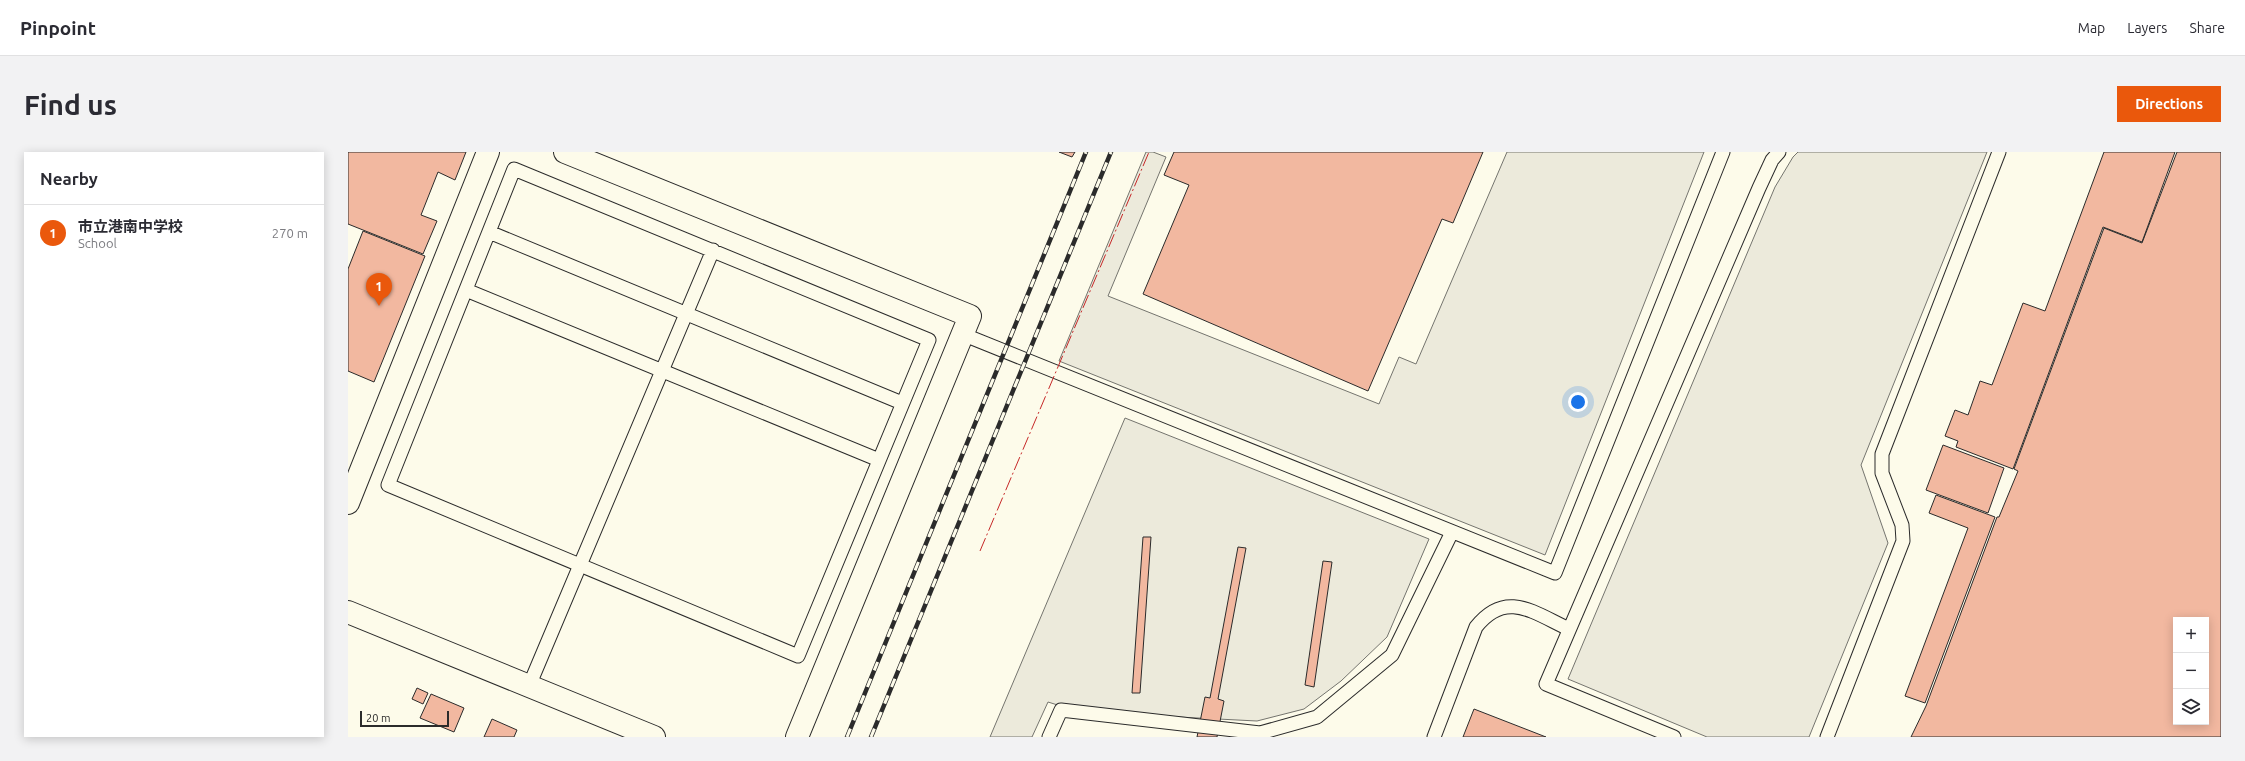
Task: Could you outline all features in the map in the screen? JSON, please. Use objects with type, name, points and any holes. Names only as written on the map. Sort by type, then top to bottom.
[{"type":"street","points":[[348,503],[488,152]]},
{"type":"street","points":[[564,152],[970,316],[797,737]]},
{"type":"street","points":[[348,612],[654,737]]},
{"type":"lane","points":[[962,334],[1555,573],[1723,152]]},
{"type":"lane","points":[[1674,737],[1546,684],[1759,188],[1772,160],[1779,152]]},
{"type":"lane","points":[[1827,737],[1903,541],[1902,525],[1882,473],[1882,454],[1999,152]]},
{"type":"lane","points":[[514,169],[929,340],[798,656],[388,485],[489,232],[514,169]]},
{"type":"lane","points":[[489,232],[685,315],[902,403]]},
{"type":"lane","points":[[529,686],[713,250]]},
{"type":"lane","points":[[466,290],[879,460]]},
{"type":"lane","points":[[1049,737],[1061,710],[1260,733],[1317,717],[1392,655],[1452,532]]},
{"type":"lane","points":[[1434,737],[1476,627],[1486,615],[1501,607],[1516,606],[1569,629]]},
{"type":"shaded area","points":[[1146,152],[1153,152],[1166,157],[1108,296],[1379,404],[1399,357],[1416,364],[1507,152],[1704,152],[1545,555],[1059,361]]},
{"type":"shaded area","points":[[1798,152],[1987,152],[1861,465],[1888,543],[1809,737],[1707,737],[1568,679],[1775,187],[1793,157]]},
{"type":"shaded area","points":[[1125,418],[1429,539],[1387,637],[1341,681],[1304,709],[1257,721],[1080,712],[1048,702],[1032,737],[990,737]]},
{"type":"building","points":[[348,152],[466,152],[455,180],[438,172],[421,215],[437,221],[423,254],[348,224]]},
{"type":"building","points":[[1059,152],[1075,152],[1072,157]]},
{"type":"building","points":[[1174,152],[1483,152],[1453,223],[1442,219],[1368,391],[1143,294],[1189,185],[1164,175]]},
{"type":"building","points":[[2104,152],[2175,152],[2142,242],[2103,227],[2013,469],[1956,447],[1958,441],[1945,436],[1955,410],[1968,415],[1980,381],[1992,385],[2023,303],[2045,311]]},
{"type":"building","points":[[2177,152],[2221,152],[2221,737],[1911,737],[1926,706],[1997,517],[1999,517],[2018,471],[2014,469],[2104,228],[2142,243]]},
{"type":"building","points":[[363,231],[425,256],[374,382],[348,371],[348,269]]},
{"type":"building","points":[[1943,445],[2004,468],[1988,513],[1926,490]]},
{"type":"building","points":[[1936,495],[1995,517],[1925,703],[1905,696],[1968,528],[1929,513]]},
{"type":"building","points":[[1143,537],[1151,537],[1140,693],[1132,693]]},
{"type":"building","points":[[1238,547],[1246,548],[1218,699],[1224,701],[1217,737],[1197,737],[1205,697],[1210,698]]},
{"type":"building","points":[[1323,561],[1332,562],[1314,687],[1305,685]]},
{"type":"building","points":[[417,688],[428,693],[423,704],[412,699]]},
{"type":"building","points":[[431,694],[464,708],[454,732],[420,718]]},
{"type":"building","points":[[1474,709],[1546,737],[1463,737]]},
{"type":"building","points":[[492,719],[517,730],[514,737],[484,737]]},
{"type":"railway","points":[[847,737],[1086,152]]},
{"type":"railway","points":[[871,737],[1111,152]]},
{"type":"power","points":[[980,551],[1149,152]]},
{"type":"place","name":"市立港南中学校","points":[[379,306]]}]
